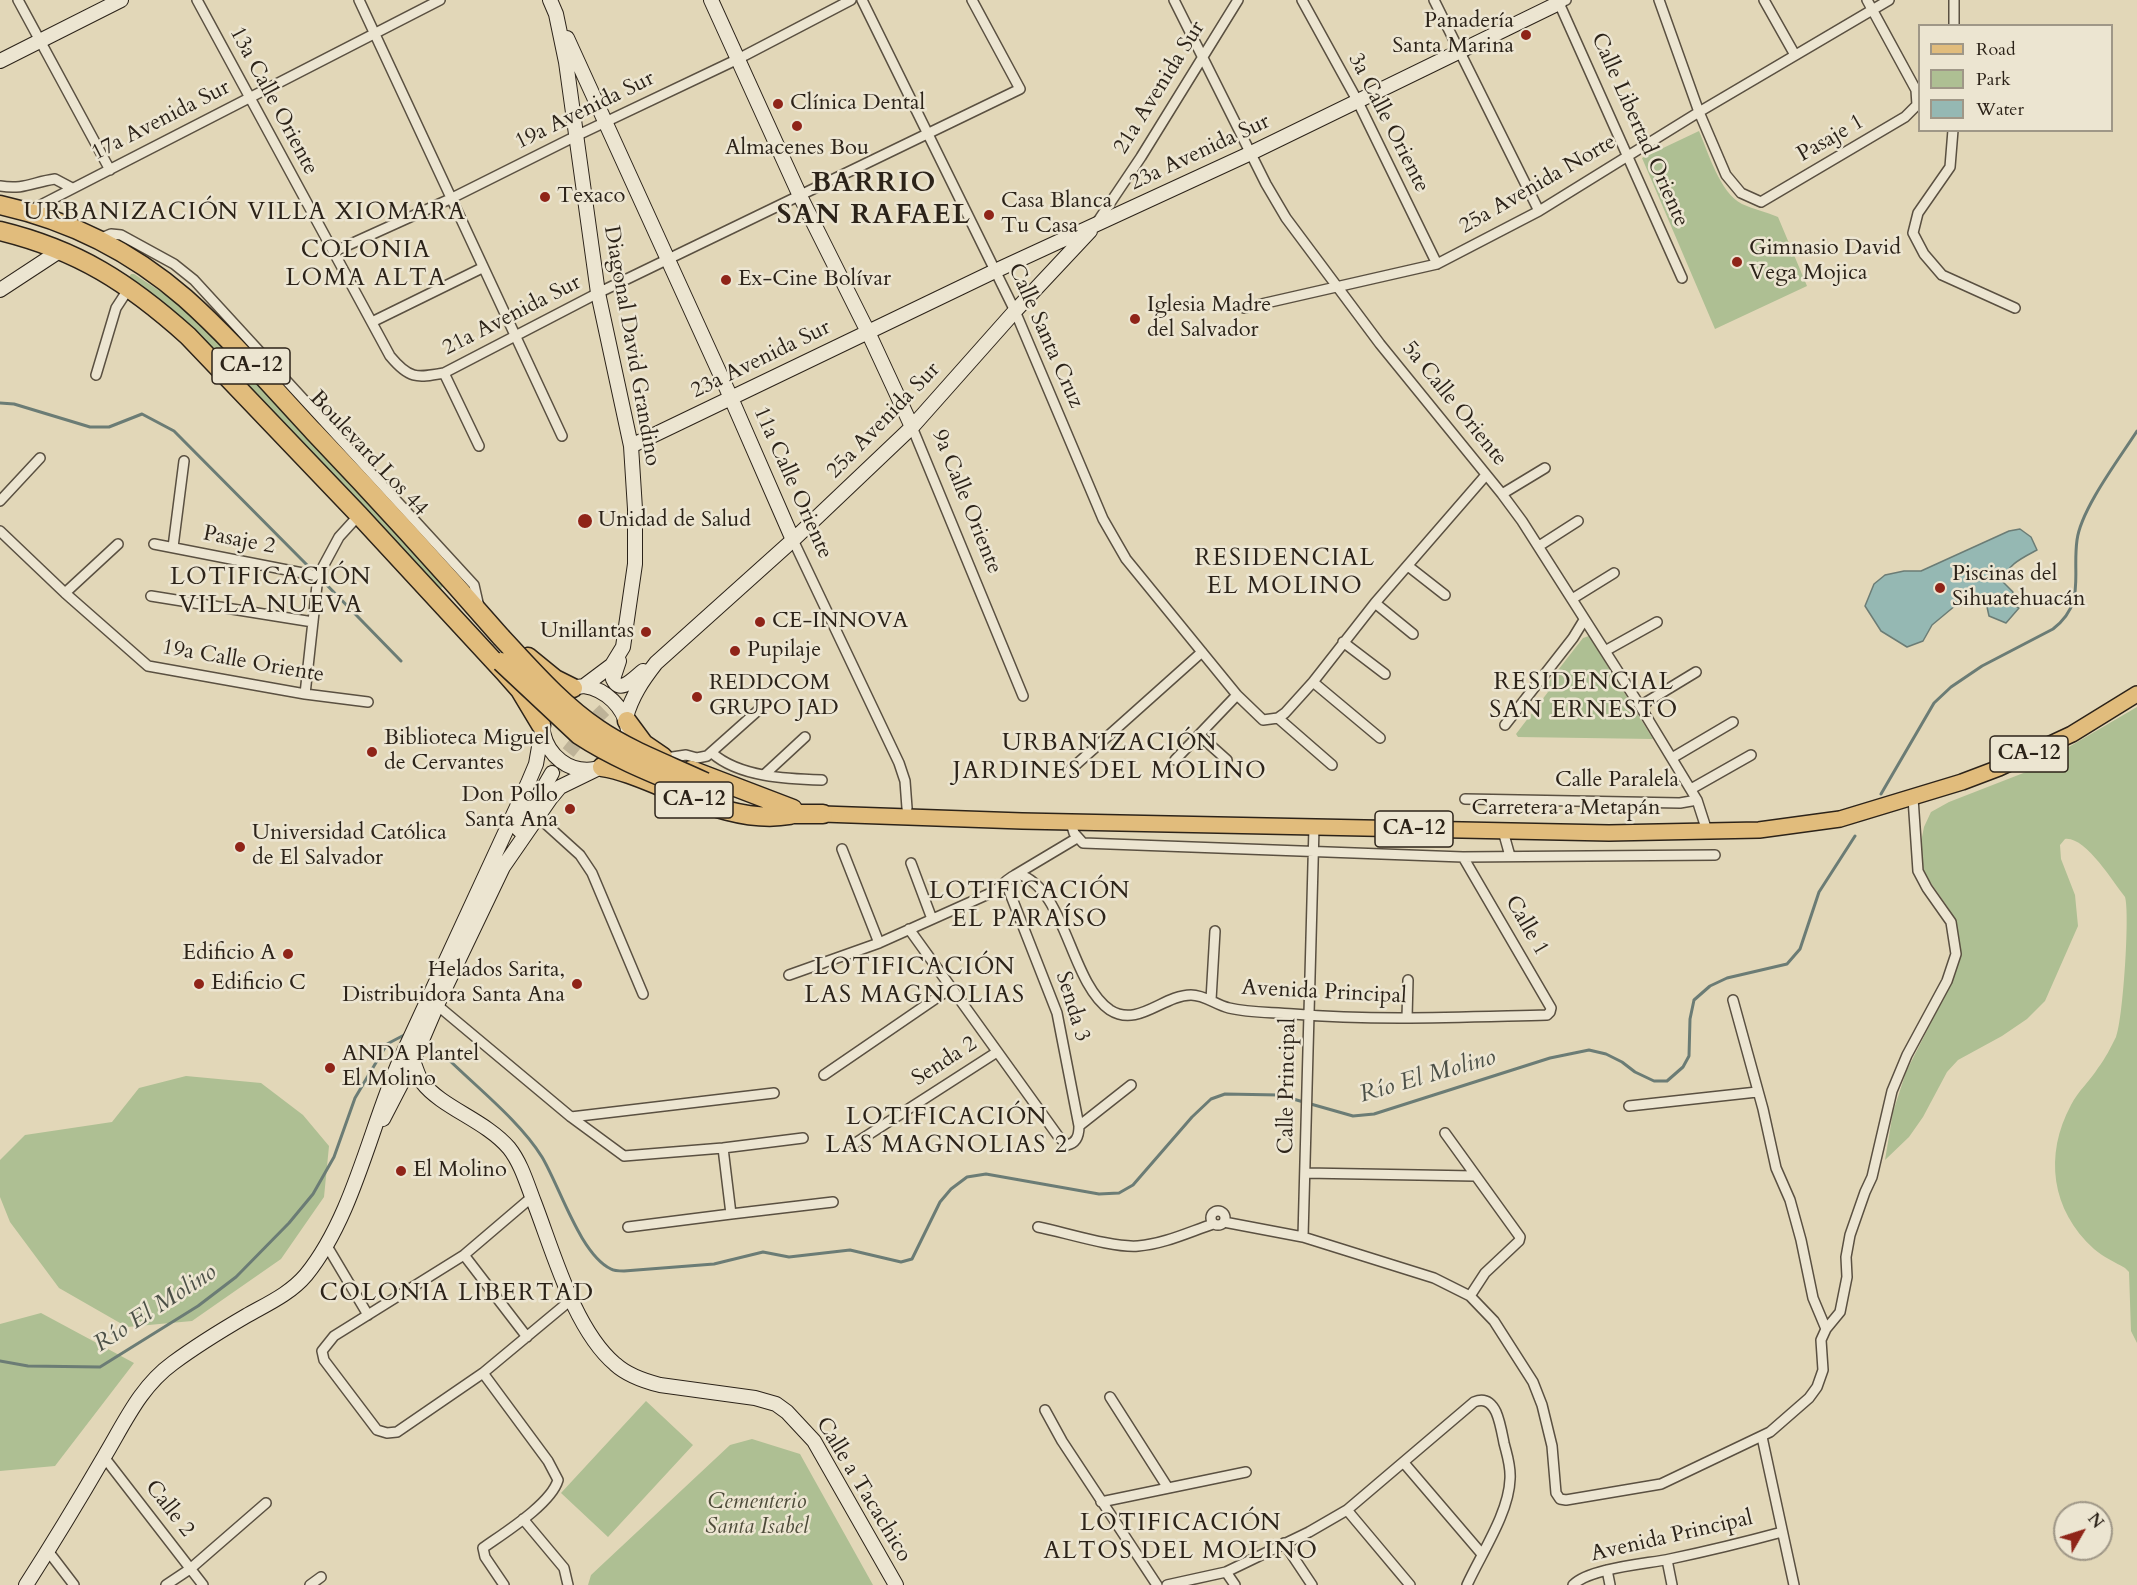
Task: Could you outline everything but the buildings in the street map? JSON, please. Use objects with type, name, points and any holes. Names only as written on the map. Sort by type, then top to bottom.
[{"type":"highway","name":"Boulevard Los 44","points":[[0,205],[28,211],[98,240],[121,252],[185,298],[402,524],[459,588]]},
{"type":"highway","name":"CA-12","points":[[0,231],[64,251],[116,278],[188,336],[426,586],[520,690],[541,728]]},
{"type":"highway","points":[[64,251],[82,252],[114,268],[123,262],[121,252]]},
{"type":"highway","points":[[129,288],[122,276],[125,271],[130,270],[171,294],[185,298]]},
{"type":"highway","points":[[426,586],[501,662],[579,735],[612,755],[697,786],[791,812],[823,814]]},
{"type":"highway","name":"CA-12","points":[[459,588],[527,656],[555,679],[579,687]]},
{"type":"highway","points":[[459,588],[541,680],[596,727],[697,786]]},
{"type":"highway","name":"CA-12","points":[[626,719],[644,744],[666,758],[697,786]]},
{"type":"highway","name":"CA-12","points":[[600,768],[697,786]]},
{"type":"main road","points":[[0,62],[121,0]]},
{"type":"main road","name":"Diagonal David Grandino","points":[[550,0],[556,14],[566,63],[598,293],[631,446],[635,509],[634,564],[625,639],[616,661],[579,687]]},
{"type":"main road","name":"9a Calle Oriente","points":[[711,0],[800,196],[868,332],[912,427]]},
{"type":"main road","name":"23a Avenida Sur","points":[[631,446],[995,271],[1251,153],[1561,1]]},
{"type":"main road","name":"11a Calle Oriente","points":[[556,14],[731,398],[793,540]]},
{"type":"main road","name":"25a Avenida Sur","points":[[626,719],[635,691],[660,660],[793,540],[912,427],[1095,226]]},
{"type":"main road","points":[[0,290],[64,251]]},
{"type":"main road","points":[[625,639],[613,674],[615,684],[624,686],[660,660]]},
{"type":"main road","points":[[627,688],[660,660]]},
{"type":"main road","points":[[26,1585],[144,1390],[174,1363],[218,1333],[293,1288],[327,1246],[374,1131],[383,1098],[406,1061],[437,1005],[503,867],[560,788],[615,761],[626,748],[629,734],[626,719],[619,706],[607,695],[594,688],[579,687],[562,692],[551,701],[544,712],[536,764],[406,1061],[406,1074],[392,1104],[374,1131]]},
{"type":"main road","name":"Carretera a Metapán","points":[[823,814],[880,817],[909,813],[1071,823],[1609,834],[1759,830],[1840,819],[1913,798],[2009,763],[2072,734],[2137,694]]},
{"type":"main road","points":[[541,728],[551,750],[565,763],[581,769],[600,768]]},
{"type":"main road","points":[[503,867],[507,853],[552,773]]},
{"type":"main road","points":[[406,1061],[424,1084],[448,1103]]},
{"type":"main road","points":[[406,1074],[414,1087],[422,1094],[432,1100],[448,1103]]},
{"type":"main road","name":"Calle a Tacachico","points":[[448,1103],[479,1122],[510,1150],[532,1197],[572,1299],[595,1341],[608,1357],[626,1372],[660,1385],[755,1398],[776,1404],[787,1412],[813,1441],[896,1585]]},
{"type":"street","points":[[18,0],[110,170]]},
{"type":"street","name":"13a Calle Oriente","points":[[197,0],[390,356],[407,373],[415,377],[444,373]]},
{"type":"street","points":[[358,0],[562,436]]},
{"type":"street","name":"17a Avenida Sur","points":[[28,211],[441,0]]},
{"type":"street","name":"19a Avenida Sur","points":[[333,252],[450,199],[738,59],[851,0]]},
{"type":"street","name":"Calle Santa Cruz","points":[[862,0],[1016,311],[1103,519],[1126,559],[1237,695],[1263,720],[1278,718]]},
{"type":"street","name":"21a Avenida Sur","points":[[444,373],[598,293],[1020,89],[972,0]]},
{"type":"street","name":"5a Calle Oriente","points":[[1174,0],[1286,218],[1335,286],[1502,494],[1539,546],[1691,789],[1707,831]]},
{"type":"street","name":"21a Avenida Sur","points":[[1095,226],[1141,157],[1238,0]]},
{"type":"street","name":"3a Calle Oriente","points":[[1302,0],[1357,100],[1437,264]]},
{"type":"street","points":[[1434,0],[1539,211]]},
{"type":"street","points":[[1659,0],[1699,112]]},
{"type":"street","points":[[1764,0],[1795,55]]},
{"type":"street","points":[[1867,0],[1872,10]]},
{"type":"street","name":"25a Avenida Norte","points":[[1244,308],[1437,264],[1539,211],[1699,112],[1889,0]]},
{"type":"street","points":[[1954,0],[1954,24]]},
{"type":"street","name":"Calle Libertad Oriente","points":[[1561,1],[1682,278]]},
{"type":"street","name":"Pasaje 1","points":[[1699,112],[1726,175],[1741,194],[1761,202],[1905,117],[1917,105],[1916,90],[1872,10]]},
{"type":"street","points":[[1953,132],[1950,167],[1918,213],[1913,233],[1924,254],[1942,276],[2015,308]]},
{"type":"street","points":[[0,186],[13,188],[29,186],[55,179],[72,188]]},
{"type":"street","points":[[98,240],[107,235],[118,234],[174,264],[194,280],[474,585],[479,606]]},
{"type":"street","points":[[372,322],[482,268]]},
{"type":"street","points":[[96,375],[116,308],[129,288]]},
{"type":"street","points":[[444,373],[479,446]]},
{"type":"street","name":"9a Calle Oriente","points":[[912,427],[1023,696]]},
{"type":"street","points":[[0,501],[40,458]]},
{"type":"street","points":[[173,548],[184,461]]},
{"type":"street","points":[[1502,494],[1545,468]]},
{"type":"street","points":[[1332,765],[1278,718],[1313,682],[1375,603],[1486,475]]},
{"type":"street","points":[[304,694],[318,576],[339,537],[359,515]]},
{"type":"street","points":[[1539,546],[1578,521]]},
{"type":"street","name":"19a Calle Oriente","points":[[0,531],[65,593],[148,666],[304,694],[368,702]]},
{"type":"street","name":"11a Calle Oriente","points":[[793,540],[899,763],[905,781],[909,813]]},
{"type":"street","points":[[65,593],[118,544]]},
{"type":"street","name":"Pasaje 2","points":[[154,544],[318,576]]},
{"type":"street","points":[[1408,566],[1445,595]]},
{"type":"street","points":[[1572,599],[1614,573]]},
{"type":"street","points":[[151,596],[313,622]]},
{"type":"street","points":[[1375,603],[1413,634]]},
{"type":"street","points":[[1505,725],[1573,638],[1584,620]]},
{"type":"street","points":[[1605,651],[1656,622]]},
{"type":"street","points":[[1343,642],[1384,674]]},
{"type":"street","points":[[1070,770],[1202,651]]},
{"type":"street","points":[[1640,706],[1696,672]]},
{"type":"street","points":[[1313,682],[1380,738]]},
{"type":"street","points":[[1175,760],[1237,695]]},
{"type":"street","points":[[666,758],[686,755],[702,757],[712,753],[762,707]]},
{"type":"street","points":[[1672,758],[1733,722]]},
{"type":"street","points":[[1199,735],[1227,760]]},
{"type":"street","points":[[765,774],[805,737]]},
{"type":"street","points":[[712,753],[726,763],[765,774],[822,780]]},
{"type":"street","points":[[1691,789],[1751,755]]},
{"type":"street","points":[[1038,1227],[1135,1247],[1156,1244],[1224,1222],[1303,1237],[1434,1278],[1470,1296],[1494,1321],[1533,1382],[1542,1405],[1552,1446],[1556,1493],[1560,1499],[1566,1500],[1661,1484],[1762,1437],[1780,1426],[1817,1387],[1823,1370],[1821,1340],[1826,1329],[1840,1312],[1847,1277],[1846,1257],[1851,1235],[1873,1174],[1892,1091],[1907,1055],[1947,981],[1956,954],[1951,922],[1918,871],[1913,798]]},
{"type":"street","name":"Calle Paralela","points":[[1464,799],[1680,803],[1697,800]]},
{"type":"street","points":[[538,817],[580,855],[592,873],[643,994]]},
{"type":"street","points":[[1071,823],[1074,833],[1083,843],[1463,857],[1714,855]]},
{"type":"street","name":"Calle Principal","points":[[1303,1237],[1314,827]]},
{"type":"street","points":[[1503,831],[1509,856]]},
{"type":"street","points":[[789,975],[879,942],[993,892],[1016,875],[1077,838]]},
{"type":"street","points":[[842,849],[879,942]]},
{"type":"street","name":"Calle 1","points":[[1463,857],[1551,1008],[1547,1015]]},
{"type":"street","points":[[911,863],[932,919]]},
{"type":"street","name":"Avenida Principal","points":[[1016,875],[1025,876],[1047,897],[1092,990],[1108,1009],[1122,1016],[1131,1016],[1186,996],[1197,996],[1238,1010],[1309,1015],[1407,1018],[1547,1015]]},
{"type":"street","name":"Senda 3","points":[[1006,883],[1057,1013],[1079,1126]]},
{"type":"street","points":[[909,929],[1067,1145],[1076,1140],[1079,1126],[1131,1085]]},
{"type":"street","points":[[1211,1000],[1215,932]]},
{"type":"street","points":[[1407,1018],[1408,980]]},
{"type":"street","points":[[824,1075],[951,988]]},
{"type":"street","points":[[1733,1000],[1763,1109],[1776,1168],[1790,1200],[1813,1298],[1826,1329]]},
{"type":"street","points":[[437,1005],[571,1117],[624,1156],[723,1148],[803,1138]]},
{"type":"street","name":"Senda 2","points":[[854,1144],[997,1052]]},
{"type":"street","points":[[1629,1106],[1757,1092]]},
{"type":"street","points":[[571,1117],[774,1093]]},
{"type":"street","points":[[1445,1133],[1520,1239],[1480,1279],[1470,1296]]},
{"type":"street","points":[[723,1148],[731,1214]]},
{"type":"street","points":[[1305,1173],[1475,1176]]},
{"type":"street","points":[[532,1197],[464,1256],[334,1336],[322,1351],[324,1360],[377,1430],[387,1433],[397,1431],[483,1373],[572,1299]]},
{"type":"street","points":[[628,1227],[833,1202]]},
{"type":"street","points":[[327,1246],[368,1315]]},
{"type":"street","points":[[464,1256],[527,1338]]},
{"type":"street","points":[[483,1373],[548,1461],[558,1480],[551,1496],[483,1548],[485,1557],[504,1585]]},
{"type":"street","points":[[1110,1398],[1168,1488]]},
{"type":"street","points":[[1167,1585],[1227,1572],[1329,1521],[1347,1510],[1474,1402],[1480,1400],[1486,1401],[1494,1408],[1498,1416],[1510,1464],[1510,1480],[1508,1497],[1501,1517],[1467,1585]]},
{"type":"street","points":[[1045,1410],[1101,1502],[1157,1585]]},
{"type":"street","points":[[1762,1437],[1794,1585]]},
{"type":"street","name":"Calle 2","points":[[104,1457],[203,1585]]},
{"type":"street","points":[[1404,1463],[1481,1553]]},
{"type":"street","points":[[1101,1502],[1246,1472]]},
{"type":"street","points":[[166,1585],[190,1569],[266,1503]]},
{"type":"street","points":[[1347,1510],[1410,1585]]},
{"type":"street","points":[[523,1519],[564,1568],[568,1585]]},
{"type":"street","name":"Avenida Principal","points":[[1573,1585],[1586,1577],[1607,1570],[1666,1560],[1782,1532]]},
{"type":"street","points":[[1284,1543],[1312,1585]]},
{"type":"street","points":[[48,1551],[74,1585]]},
{"type":"street","points":[[1666,1560],[1672,1585]]},
{"type":"street","points":[[1607,1570],[1610,1585]]},
{"type":"street","points":[[1227,1572],[1235,1585]]},
{"type":"street","points":[[310,1585],[321,1577]]},
{"type":"green space","points":[[1699,131],[1721,182],[1734,199],[1746,206],[1778,217],[1807,286],[1715,329],[1642,158]]},
{"type":"green space","points":[[131,274],[193,313],[445,583],[439,591],[128,279]]},
{"type":"green space","points":[[1589,636],[1653,739],[1518,737],[1516,734],[1548,692],[1544,688],[1583,638]]},
{"type":"green space","points":[[2137,707],[2137,1343],[2131,1331],[2129,1272],[2094,1249],[2080,1234],[2068,1217],[2056,1181],[2057,1143],[2062,1124],[2074,1100],[2101,1064],[2116,1037],[2125,967],[2127,923],[2125,897],[2090,852],[2073,840],[2065,839],[2060,845],[2061,859],[2075,895],[2078,926],[2045,1001],[2027,1019],[2002,1036],[1958,1060],[1947,1072],[1923,1117],[1909,1137],[1885,1160],[1893,1112],[1906,1072],[1946,993],[1957,965],[1960,948],[1949,909],[1922,870],[1919,852],[1924,827],[1931,812],[1949,802],[2026,772]]},
{"type":"green space","points":[[186,1076],[261,1083],[303,1115],[329,1146],[324,1197],[281,1259],[192,1321],[127,1327],[59,1288],[10,1222],[0,1197],[0,1160],[25,1135],[112,1122],[139,1088]]},
{"type":"green space","points":[[41,1313],[134,1363],[55,1466],[0,1471],[0,1324]]},
{"type":"green space","points":[[646,1401],[693,1445],[608,1537],[561,1493]]},
{"type":"green space","name":"Cementerio Santa Isabel","points":[[752,1439],[800,1454],[873,1585],[588,1585],[591,1575],[730,1445]]},
{"type":"water","name":"Piscinas del Sihuatehuacán","points":[[2020,529],[2031,537],[2037,550],[2007,571],[2003,582],[2013,592],[2010,603],[2019,608],[2006,623],[1989,616],[1985,598],[1968,606],[1956,605],[1932,625],[1923,641],[1907,647],[1881,631],[1865,606],[1874,584],[1885,575],[1904,571],[1921,571],[2009,531]]},
{"type":"waterway","points":[[0,403],[14,404],[90,427],[109,427],[142,414],[174,431],[313,571]]},
{"type":"waterway","name":"Río El Molino","points":[[1881,794],[1934,703],[1951,687],[1982,666],[2053,629],[2063,619],[2070,609],[2076,589],[2076,553],[2080,528],[2093,499],[2137,431]]},
{"type":"waterway","points":[[320,578],[401,661]]},
{"type":"waterway","name":"Río El Molino","points":[[444,1055],[509,1117],[533,1144],[549,1170],[580,1235],[600,1261],[612,1270],[714,1264],[763,1252],[789,1257],[850,1250],[901,1262],[912,1259],[940,1202],[951,1189],[967,1177],[986,1174],[1099,1194],[1119,1193],[1133,1185],[1192,1117],[1211,1099],[1225,1094],[1279,1095],[1353,1116],[1374,1114],[1550,1058],[1589,1050],[1606,1054],[1654,1081],[1667,1081],[1683,1067],[1689,1056],[1690,1019],[1694,1000],[1710,986],[1727,978],[1787,964],[1800,949],[1819,892],[1855,836]]},
{"type":"waterway","name":"Río El Molino","points":[[0,1361],[28,1366],[100,1367],[198,1306],[236,1277],[289,1223],[313,1194],[334,1157],[355,1098],[387,1044],[408,1033]]},
{"type":"tunnel","points":[[555,769],[596,718],[627,688]]},
{"type":"place","name":"Panadería Santa Marina","points":[[1526,35]]},
{"type":"place","name":"Clínica Dental","points":[[778,104]]},
{"type":"place","name":"Almacenes Bou","points":[[797,126]]},
{"type":"place","name":"Texaco","points":[[545,197]]},
{"type":"place","name":"Casa Blanca Tu Casa","points":[[989,215]]},
{"type":"place","name":"Gimnasio David Vega Mojica","points":[[1737,262]]},
{"type":"place","name":"Ex-Cine Bolívar","points":[[726,280]]},
{"type":"place","name":"Iglesia Madre del Salvador","points":[[1135,319]]},
{"type":"place","name":"Unidad de Salud","points":[[585,521]]},
{"type":"place","name":"Piscinas del Sihuatehuacán","points":[[1940,588]]},
{"type":"place","name":"CE-INNOVA","points":[[760,622]]},
{"type":"place","name":"Unillantas","points":[[646,632]]},
{"type":"place","name":"Pupilaje","points":[[735,651]]},
{"type":"place","name":"REDDCOM GRUPO JAD","points":[[697,697]]},
{"type":"place","name":"Biblioteca Miguel de Cervantes","points":[[372,752]]},
{"type":"place","name":"Don Pollo Santa Ana","points":[[570,809]]},
{"type":"place","name":"Universidad Católica de El Salvador","points":[[240,847]]},
{"type":"place","name":"Edificio A","points":[[288,954]]},
{"type":"place","name":"Edificio C","points":[[199,984]]},
{"type":"place","name":"Helados Sarita, Distribuidora Santa Ana","points":[[577,984]]},
{"type":"place","name":"ANDA Plantel El Molino","points":[[330,1068]]},
{"type":"place","name":"El Molino","points":[[401,1171]]},
{"type":"district","name":"BARRIO SAN RAFAEL","points":[[874,201]]},
{"type":"district","name":"URBANIZACIÓN VILLA XIOMARA","points":[[245,213]]},
{"type":"district","name":"COLONIA LOMA ALTA","points":[[366,265]]},
{"type":"district","name":"RESIDENCIAL EL MOLINO","points":[[1285,573]]},
{"type":"district","name":"LOTIFICACIÓN VILLA NUEVA","points":[[271,592]]},
{"type":"district","name":"RESIDENCIAL SAN ERNESTO","points":[[1584,697]]},
{"type":"district","name":"URBANIZACIÓN JARDINES DEL MOLINO","points":[[1110,758]]},
{"type":"district","name":"LOTIFICACIÓN EL PARAÍSO","points":[[1030,906]]},
{"type":"district","name":"LOTIFICACIÓN LAS MAGNOLIAS","points":[[915,982]]},
{"type":"district","name":"LOTIFICACIÓN LAS MAGNOLIAS 2","points":[[947,1132]]},
{"type":"district","name":"COLONIA LIBERTAD","points":[[457,1294]]},
{"type":"district","name":"LOTIFICACIÓN ALTOS DEL MOLINO","points":[[1181,1538]]}]
